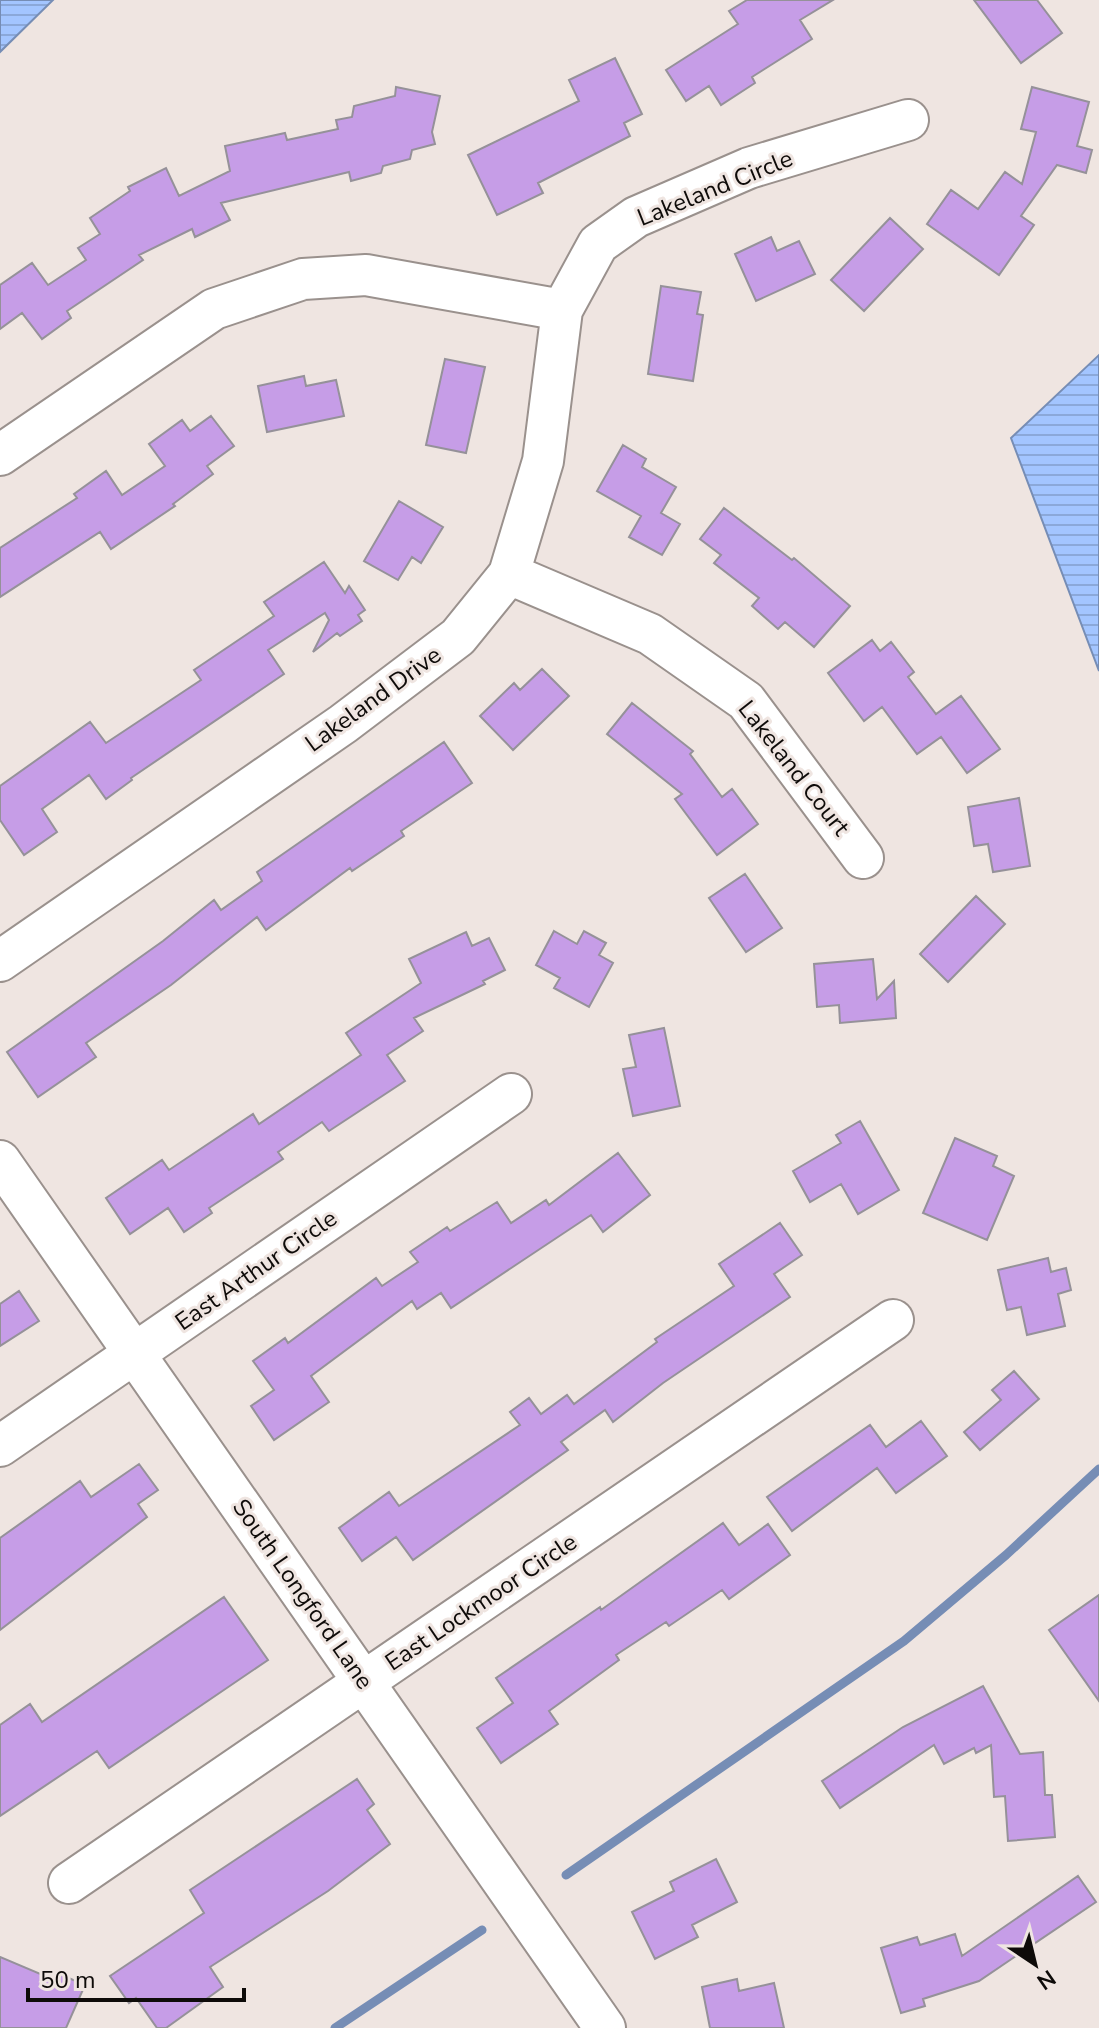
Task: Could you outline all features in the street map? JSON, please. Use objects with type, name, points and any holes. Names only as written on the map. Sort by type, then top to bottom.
[{"type":"street","name":"Lakeland Circle","points":[[562,310],[598,244],[636,217],[749,168],[908,120]]},
{"type":"street","points":[[0,455],[214,309],[303,279],[366,275],[562,310]]},
{"type":"street","name":"Lakeland Drive","points":[[0,961],[343,724],[458,637],[509,574],[543,461],[562,310]]},
{"type":"street","name":"Lakeland Court","points":[[509,574],[650,634],[746,701],[863,858]]},
{"type":"street","name":"East Arthur Circle","points":[[0,1446],[511,1094]]},
{"type":"street","name":"South Longford Lane","points":[[0,1161],[605,2028]]},
{"type":"street","name":"East Lockmoor Circle","points":[[69,1883],[893,1320]]},
{"type":"water","points":[[0,0],[53,0],[0,52]]},
{"type":"water","points":[[1099,355],[1099,671],[1011,438]]},
{"type":"building","points":[[747,0],[833,0],[800,20],[812,39],[752,77],[755,83],[721,105],[709,86],[686,101],[666,70],[738,24],[729,11]]},
{"type":"building","points":[[974,0],[1037,0],[1062,33],[1021,63]]},
{"type":"building","points":[[615,58],[642,114],[624,123],[630,136],[538,183],[543,193],[497,215],[468,155],[579,101],[569,80]]},
{"type":"building","points":[[396,87],[440,96],[432,132],[435,144],[412,150],[410,159],[383,166],[381,173],[351,181],[349,172],[221,203],[230,220],[195,237],[192,229],[139,255],[143,260],[67,311],[71,318],[42,339],[22,313],[0,329],[0,285],[32,263],[48,285],[86,260],[78,248],[100,234],[90,218],[130,191],[128,187],[166,168],[179,196],[230,171],[225,146],[285,133],[287,140],[338,129],[336,120],[352,117],[354,106],[395,96]]},
{"type":"building","points":[[1032,87],[1089,102],[1077,146],[1092,150],[1086,173],[1057,165],[1021,216],[1034,225],[999,275],[927,224],[951,190],[978,209],[1005,172],[1022,184],[1036,132],[1021,129]]},
{"type":"building","points":[[890,218],[923,249],[864,311],[831,280]]},
{"type":"building","points":[[771,237],[777,251],[799,241],[815,274],[756,301],[735,254]]},
{"type":"building","points":[[661,286],[701,292],[697,314],[703,315],[693,381],[648,374]]},
{"type":"building","points":[[445,359],[485,367],[466,453],[426,445]]},
{"type":"building","points":[[304,376],[306,386],[336,380],[344,416],[267,432],[258,386]]},
{"type":"building","points":[[211,416],[234,446],[207,466],[213,474],[173,504],[175,506],[111,549],[100,532],[0,597],[0,548],[77,498],[74,494],[106,471],[122,495],[165,466],[149,444],[182,420],[190,431]]},
{"type":"building","points":[[623,445],[646,459],[642,467],[676,487],[661,513],[680,524],[662,555],[629,537],[641,516],[597,491]]},
{"type":"building","points":[[399,501],[443,527],[421,563],[412,557],[398,580],[364,561]]},
{"type":"building","points":[[724,508],[792,560],[794,558],[850,606],[814,647],[785,622],[778,629],[752,606],[759,598],[714,563],[721,555],[700,539]]},
{"type":"building","points":[[324,562],[345,593],[349,586],[365,610],[358,615],[362,621],[340,636],[337,633],[313,652],[329,620],[325,613],[268,650],[284,674],[131,778],[106,799],[89,775],[42,809],[57,832],[24,855],[0,820],[0,786],[90,722],[106,743],[201,680],[194,670],[274,616],[264,602]]},
{"type":"building","points":[[872,640],[880,651],[891,642],[914,672],[908,677],[936,714],[961,696],[1000,749],[967,773],[941,737],[917,754],[882,707],[864,721],[828,673]]},
{"type":"building","points":[[542,669],[569,696],[513,750],[480,716],[514,683],[520,690]]},
{"type":"building","points":[[632,703],[693,751],[690,754],[722,797],[732,789],[758,824],[717,855],[675,799],[682,794],[607,734]]},
{"type":"building","points":[[444,742],[472,783],[401,831],[404,836],[352,871],[350,868],[266,930],[257,917],[171,985],[86,1043],[96,1057],[38,1097],[7,1052],[163,941],[214,900],[221,910],[262,881],[257,872]]},
{"type":"building","points":[[1019,798],[1030,866],[993,872],[988,844],[974,846],[968,807]]},
{"type":"building","points":[[745,874],[782,928],[746,952],[709,898]]},
{"type":"building","points":[[976,896],[1005,924],[948,982],[920,954]]},
{"type":"building","points":[[554,931],[577,944],[584,931],[606,943],[599,955],[613,963],[589,1007],[554,988],[560,978],[536,965]]},
{"type":"building","points":[[466,932],[472,946],[489,938],[505,970],[483,981],[485,984],[414,1018],[423,1031],[387,1055],[405,1081],[329,1131],[322,1122],[278,1152],[283,1159],[209,1208],[212,1213],[184,1232],[168,1208],[130,1234],[106,1198],[162,1160],[169,1170],[253,1114],[259,1124],[361,1055],[346,1033],[421,983],[409,959]]},
{"type":"building","points":[[873,959],[877,999],[894,981],[896,1018],[840,1023],[839,1005],[817,1007],[814,964]]},
{"type":"building","points":[[664,1028],[680,1106],[633,1116],[623,1069],[636,1067],[629,1035]]},
{"type":"building","points":[[860,1121],[899,1190],[858,1214],[841,1184],[810,1202],[793,1171],[841,1143],[836,1135]]},
{"type":"building","points":[[955,1138],[997,1156],[993,1166],[1014,1176],[987,1240],[923,1213]]},
{"type":"building","points":[[618,1153],[650,1195],[603,1232],[591,1215],[451,1308],[441,1293],[417,1309],[412,1301],[311,1376],[329,1402],[274,1440],[251,1406],[274,1390],[253,1361],[285,1338],[288,1343],[376,1278],[382,1286],[418,1262],[410,1252],[447,1227],[450,1231],[497,1202],[511,1223],[546,1200],[549,1205]]},
{"type":"building","points":[[780,1223],[802,1255],[774,1274],[790,1297],[663,1383],[613,1422],[605,1410],[561,1442],[568,1450],[413,1560],[396,1537],[362,1561],[339,1528],[389,1492],[399,1506],[520,1425],[510,1412],[529,1398],[541,1414],[567,1395],[574,1404],[657,1342],[655,1339],[734,1286],[719,1264]]},
{"type":"building","points":[[1048,1258],[1051,1272],[1066,1268],[1071,1290],[1058,1294],[1065,1326],[1027,1335],[1021,1307],[1007,1310],[998,1270]]},
{"type":"building","points":[[19,1291],[39,1321],[0,1346],[0,1304]]},
{"type":"building","points":[[1014,1371],[1039,1399],[980,1450],[964,1432],[1001,1400],[992,1390]]},
{"type":"building","points":[[921,1421],[947,1456],[896,1493],[877,1468],[792,1531],[767,1497],[870,1425],[886,1447]]},
{"type":"building","points":[[139,1464],[158,1490],[138,1504],[147,1517],[0,1630],[0,1538],[80,1481],[91,1497]]},
{"type":"building","points":[[723,1523],[739,1545],[768,1524],[790,1555],[729,1599],[722,1590],[669,1626],[666,1622],[616,1655],[619,1660],[549,1711],[558,1724],[501,1763],[477,1728],[513,1703],[496,1678],[600,1607],[601,1610]]},
{"type":"building","points":[[1099,1595],[1099,1701],[1049,1630]]},
{"type":"building","points":[[224,1597],[268,1660],[109,1768],[97,1751],[0,1816],[0,1725],[30,1704],[42,1722]]},
{"type":"building","points":[[983,1686],[1020,1754],[1043,1752],[1045,1795],[1052,1795],[1055,1837],[1008,1841],[1005,1796],[994,1797],[991,1745],[976,1753],[974,1748],[944,1764],[934,1745],[840,1808],[822,1781],[903,1727]]},
{"type":"building","points":[[357,1779],[374,1804],[367,1810],[390,1844],[328,1891],[210,1967],[223,1987],[166,2028],[157,2028],[136,1998],[129,2003],[110,1976],[204,1913],[190,1890]]},
{"type":"building","points":[[716,1859],[737,1902],[692,1925],[698,1937],[655,1959],[632,1912],[674,1891],[670,1882]]},
{"type":"building","points":[[1078,1876],[1096,1902],[979,1981],[923,1999],[925,2006],[901,2013],[881,1948],[917,1937],[920,1945],[955,1934],[962,1956]]},
{"type":"building","points":[[0,1957],[52,1979],[55,1972],[85,1985],[66,2028],[0,2028]]},
{"type":"building","points":[[737,1979],[739,1991],[774,1983],[784,2028],[710,2028],[702,1987]]},
{"type":"waterway","points":[[566,1875],[904,1641],[1006,1555],[1099,1469]]},
{"type":"waterway","points":[[335,2028],[482,1930]]}]
